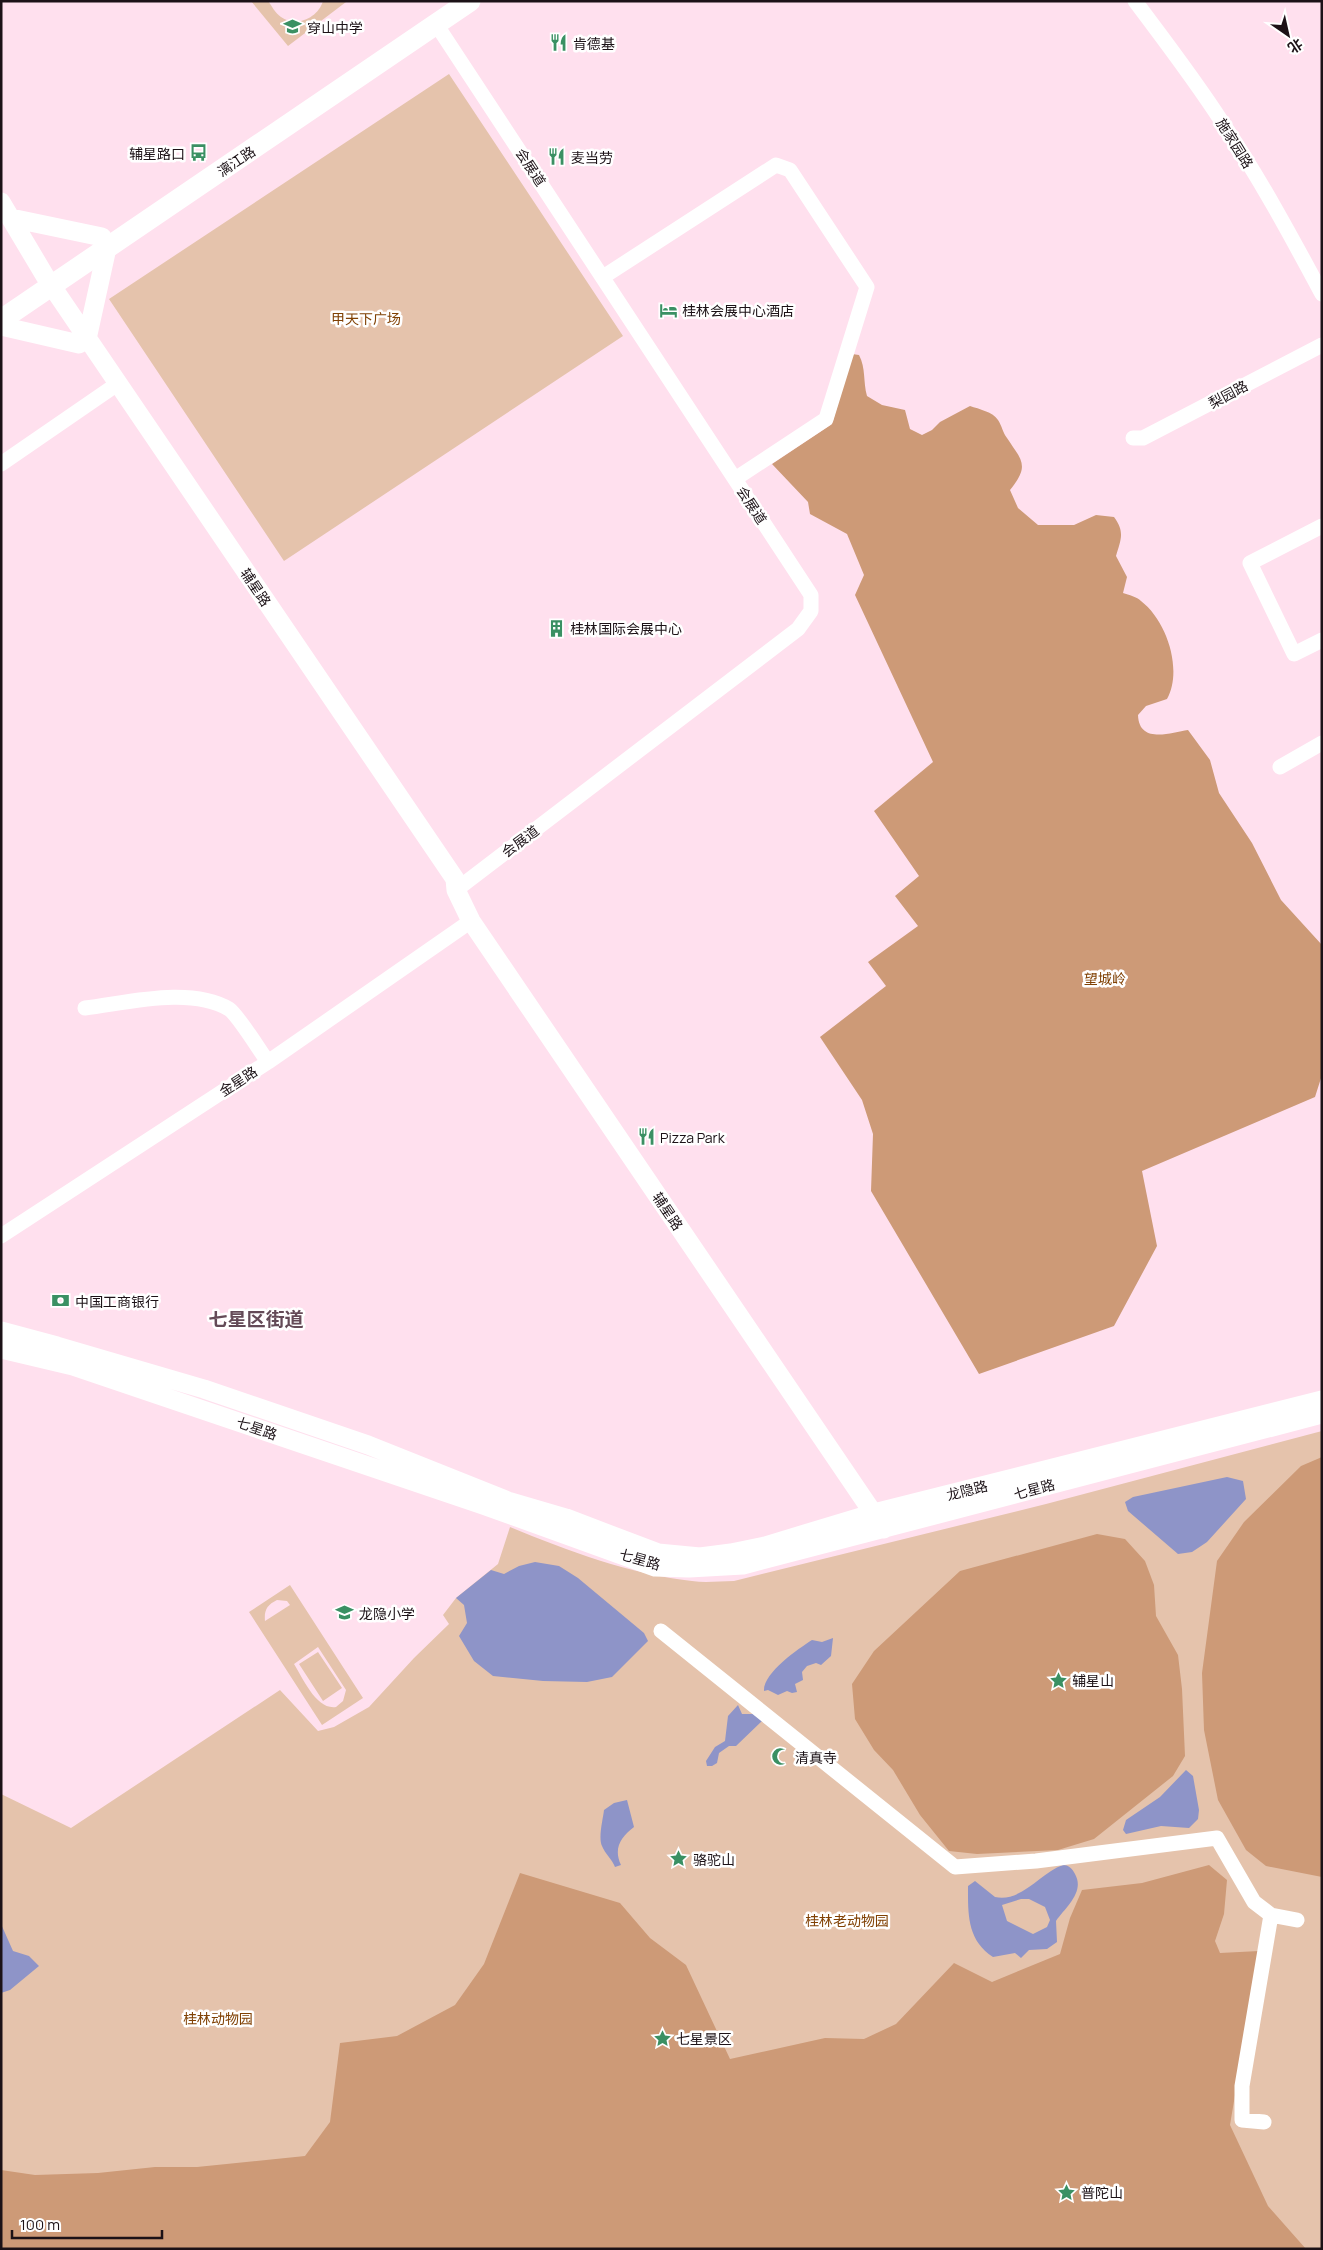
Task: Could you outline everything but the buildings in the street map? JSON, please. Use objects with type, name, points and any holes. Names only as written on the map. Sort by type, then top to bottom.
[{"type":"highway","name":"漓江路","points":[[1,320],[44,284],[449,1]]},
{"type":"highway","name":"漓江路","points":[[104,243],[470,1]]},
{"type":"highway","name":"漓江路","points":[[1,306],[44,284]]},
{"type":"main road","name":"辅星路","points":[[1,202],[4,223],[44,284],[455,879],[456,890],[471,921],[879,1521]]},
{"type":"main road","points":[[1,326],[83,341],[104,243],[4,223]]},
{"type":"main road","name":"辅星路","points":[[83,341],[110,389],[445,883],[456,890]]},
{"type":"main road","name":"七星路","points":[[1,1331],[204,1389],[368,1445],[508,1501],[566,1518],[658,1553],[700,1557]]},
{"type":"main road","name":"七星路","points":[[1,1349],[73,1366],[483,1505],[655,1567],[689,1568],[743,1565],[879,1521],[1322,1414]]},
{"type":"main road","name":"龙隐路","points":[[700,1557],[731,1553],[879,1521],[1322,1400]]},
{"type":"street","name":"施家园路","points":[[1135,1],[1223,123],[1272,204],[1322,294]]},
{"type":"street","name":"会展道","points":[[436,24],[811,595],[811,612],[798,630],[456,890]]},
{"type":"street","points":[[603,277],[776,165],[790,170],[856,270],[867,287],[826,420],[735,479]]},
{"type":"street","name":"梨园路","points":[[1133,438],[1143,438],[1322,345]]},
{"type":"street","points":[[1,464],[110,389]]},
{"type":"street","points":[[1322,526],[1250,563],[1294,654],[1322,640]]},
{"type":"street","points":[[1280,767],[1322,743]]},
{"type":"street","name":"金星路","points":[[1,1236],[268,1062],[471,921]]},
{"type":"street","points":[[85,1008],[144,1000],[198,997],[230,1010],[268,1062]]},
{"type":"street","points":[[661,1631],[782,1726],[955,1867],[1036,1861],[1217,1838],[1254,1902],[1271,1915],[1297,1920]]},
{"type":"street","points":[[1264,2122],[1242,2120],[1242,2086],[1271,1915]]},
{"type":"green space","points":[[251,1],[268,1],[279,15],[293,22],[311,16],[323,1],[346,2],[288,46]]},
{"type":"green space","name":"甲天下广场","points":[[449,74],[623,336],[284,561],[109,299]]},
{"type":"green space","name":"望城岭","points":[[852,354],[859,355],[861,360],[867,396],[882,405],[905,410],[910,429],[922,435],[932,430],[940,422],[970,406],[986,411],[996,417],[1022,463],[1020,475],[1010,490],[1018,508],[1038,525],[1074,525],[1096,515],[1114,517],[1121,531],[1116,556],[1127,577],[1123,593],[1133,596],[1150,610],[1165,633],[1173,661],[1172,687],[1167,699],[1146,706],[1138,715],[1140,724],[1144,730],[1157,734],[1188,730],[1210,760],[1219,793],[1252,843],[1281,900],[1322,945],[1322,1075],[1315,1097],[1142,1171],[1157,1246],[1114,1326],[979,1374],[871,1191],[873,1134],[862,1100],[820,1037],[886,986],[868,962],[918,926],[895,896],[919,876],[874,811],[933,762],[855,595],[864,575],[847,534],[810,514],[808,502],[772,464],[832,424]]},
{"type":"green space","name":"七星景区","points":[[1322,1431],[1322,2249],[1,2249],[1,1794],[71,1828],[280,1690],[318,1731],[334,1727],[369,1707],[414,1658],[449,1624],[443,1615],[456,1598],[498,1564],[510,1527],[577,1553],[646,1573],[697,1582],[734,1581],[1046,1504]]},
{"type":"green space","points":[[1322,1457],[1322,1877],[1266,1866],[1246,1850],[1218,1800],[1204,1730],[1202,1673],[1217,1561],[1244,1522],[1301,1466]]},
{"type":"green space","points":[[1097,1534],[1125,1539],[1145,1561],[1154,1585],[1156,1616],[1178,1655],[1182,1689],[1185,1756],[1173,1776],[1094,1839],[1058,1850],[977,1854],[949,1851],[920,1815],[893,1770],[874,1750],[855,1719],[852,1684],[874,1651],[960,1571]]},
{"type":"green space","points":[[290,1585],[363,1698],[322,1725],[249,1612]],"holes":[[[277,1600],[287,1601],[290,1605],[265,1621],[267,1608]],[[318,1647],[346,1690],[343,1701],[336,1707],[322,1704],[316,1698],[294,1664]]]},
{"type":"green space","points":[[318,1652],[342,1688],[323,1701],[299,1664]]},
{"type":"green space","points":[[1209,1865],[1227,1880],[1224,1914],[1215,1941],[1220,1953],[1259,1951],[1230,2125],[1268,2206],[1306,2249],[1,2249],[1,2170],[35,2175],[98,2173],[155,2167],[197,2167],[305,2156],[330,2122],[340,2043],[397,2036],[455,2005],[484,1964],[520,1873],[620,1903],[650,1938],[686,1965],[730,2059],[825,2038],[864,2039],[896,2024],[954,1963],[992,1982],[1060,1954],[1070,1918],[1082,1890],[1142,1883]]},
{"type":"water","points":[[1227,1477],[1243,1481],[1246,1499],[1207,1542],[1192,1552],[1178,1554],[1128,1511],[1125,1502],[1133,1497]]},
{"type":"water","points":[[535,1562],[559,1566],[578,1578],[644,1633],[648,1641],[612,1677],[587,1682],[543,1681],[493,1676],[474,1661],[459,1636],[467,1623],[464,1605],[456,1598],[491,1570],[504,1574],[519,1566]]},
{"type":"water","points":[[833,1638],[831,1656],[821,1665],[816,1663],[807,1666],[802,1672],[803,1680],[795,1684],[797,1692],[787,1691],[778,1695],[768,1690],[764,1691],[769,1677],[790,1655],[812,1640],[822,1642]]},
{"type":"water","points":[[738,1705],[742,1714],[755,1714],[762,1721],[736,1746],[729,1746],[719,1753],[717,1763],[707,1766],[706,1761],[715,1747],[725,1741],[728,1716]]},
{"type":"water","points":[[1186,1770],[1193,1776],[1199,1810],[1198,1819],[1189,1828],[1161,1826],[1126,1834],[1123,1830],[1126,1820],[1160,1797]]},
{"type":"water","points":[[627,1800],[634,1827],[625,1835],[620,1843],[618,1853],[621,1865],[615,1867],[601,1843],[604,1810],[614,1803]]},
{"type":"water","points":[[1063,1865],[1068,1866],[1074,1872],[1078,1887],[1073,1899],[1056,1921],[1057,1942],[1047,1949],[1029,1950],[1021,1958],[1015,1953],[993,1957],[984,1950],[978,1943],[971,1926],[968,1907],[968,1886],[975,1881],[995,1897],[1004,1898],[1022,1892]],"holes":[[[1021,1899],[1029,1899],[1045,1907],[1050,1920],[1047,1927],[1033,1934],[1007,1921],[1002,1905]]]},
{"type":"water","points":[[1,1924],[13,1951],[29,1956],[39,1966],[10,1990],[1,1993]]},
{"type":"place","name":"穿山中学","points":[[293,27]]},
{"type":"place","name":"肯德基","points":[[559,43]]},
{"type":"place","name":"辅星路口","points":[[199,153]]},
{"type":"place","name":"麦当劳","points":[[557,157]]},
{"type":"place","name":"桂林会展中心酒店","points":[[668,310]]},
{"type":"place","name":"桂林国际会展中心","points":[[556,628]]},
{"type":"place","name":"Pizza Park","points":[[646,1137]]},
{"type":"place","name":"中国工商银行","points":[[61,1301]]},
{"type":"place","name":"龙隐小学","points":[[345,1613]]},
{"type":"place","name":"辅星山","points":[[1058,1680]]},
{"type":"place","name":"清真寺","points":[[781,1757]]},
{"type":"place","name":"骆驼山","points":[[679,1859]]},
{"type":"place","name":"七星景区","points":[[662,2038]]},
{"type":"place","name":"普陀山","points":[[1067,2192]]},
{"type":"district","name":"七星区街道","points":[[256,1319]]},
{"type":"park label","name":"桂林老动物园","points":[[847,1920]]},
{"type":"park label","name":"桂林动物园","points":[[218,2018]]}]
